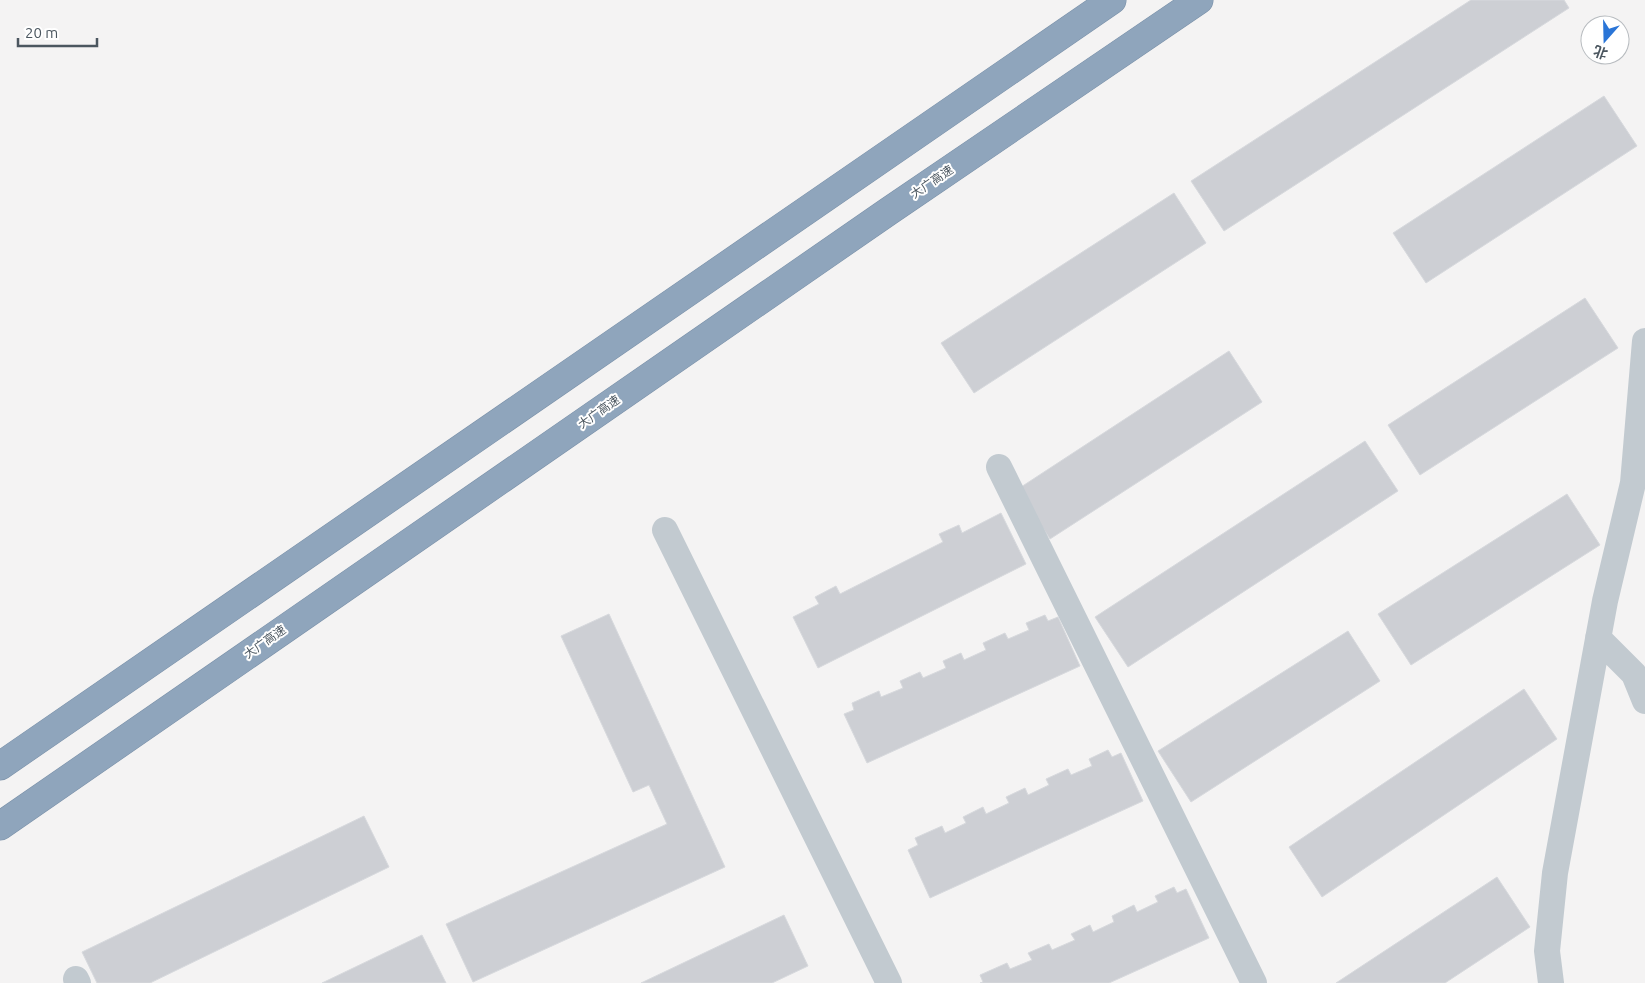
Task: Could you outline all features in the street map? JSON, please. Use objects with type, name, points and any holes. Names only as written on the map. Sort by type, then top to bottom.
[{"type":"highway","points":[[0,766],[1112,0]]},
{"type":"highway","name":"大广高速","points":[[0,826],[897,206],[1199,0]]},
{"type":"street","points":[[1551,983],[1547,951],[1555,874],[1598,638],[1633,483],[1643,389],[1645,341]]},
{"type":"street","points":[[999,467],[1254,983]]},
{"type":"street","points":[[665,530],[889,983]]},
{"type":"street","points":[[1598,638],[1634,674],[1645,701]]},
{"type":"building","points":[[1471,0],[1564,0],[1569,8],[1224,231],[1191,181]]},
{"type":"building","points":[[1604,96],[1637,146],[1426,283],[1393,233]]},
{"type":"building","points":[[1174,193],[1206,243],[974,393],[941,343]]},
{"type":"building","points":[[1585,298],[1618,348],[1420,475],[1388,425]]},
{"type":"building","points":[[1229,351],[1262,402],[1050,539],[1018,489]]},
{"type":"building","points":[[1365,441],[1398,491],[1128,667],[1095,617]]},
{"type":"building","points":[[1567,494],[1600,545],[1411,665],[1378,614]]},
{"type":"building","points":[[1001,513],[1026,564],[818,668],[793,617],[819,604],[815,597],[836,586],[840,594],[943,542],[939,534],[959,525],[962,533]]},
{"type":"building","points":[[609,614],[725,867],[473,982],[446,924],[667,824],[649,785],[633,792],[561,636]]},
{"type":"building","points":[[1045,615],[1048,621],[1058,617],[1080,666],[867,763],[844,714],[854,710],[852,703],[879,691],[881,697],[903,688],[900,681],[920,672],[923,678],[946,668],[943,661],[961,653],[964,660],[986,650],[983,643],[1005,633],[1008,639],[1029,630],[1026,623]]},
{"type":"building","points":[[1348,631],[1380,681],[1191,802],[1158,751]]},
{"type":"building","points":[[1524,689],[1557,739],[1322,897],[1289,847]]},
{"type":"building","points":[[1108,750],[1112,757],[1121,753],[1143,801],[930,898],[908,850],[918,845],[915,838],[942,826],[945,833],[966,823],[963,817],[983,807],[986,814],[1009,803],[1006,797],[1025,788],[1028,795],[1049,785],[1046,779],[1068,769],[1071,775],[1092,766],[1089,759]]},
{"type":"building","points":[[364,816],[389,867],[150,983],[97,983],[82,952]]},
{"type":"building","points":[[1497,877],[1530,927],[1445,983],[1336,983]]},
{"type":"building","points":[[1174,887],[1177,893],[1186,889],[1209,938],[1109,983],[980,983],[983,982],[980,975],[1007,963],[1010,969],[1032,960],[1028,953],[1049,944],[1052,950],[1075,940],[1071,934],[1090,925],[1093,932],[1114,922],[1112,916],[1134,905],[1137,912],[1158,902],[1155,896]]},
{"type":"building","points":[[784,915],[808,966],[772,983],[641,983]]},
{"type":"building","points":[[422,935],[446,983],[322,983]]}]
